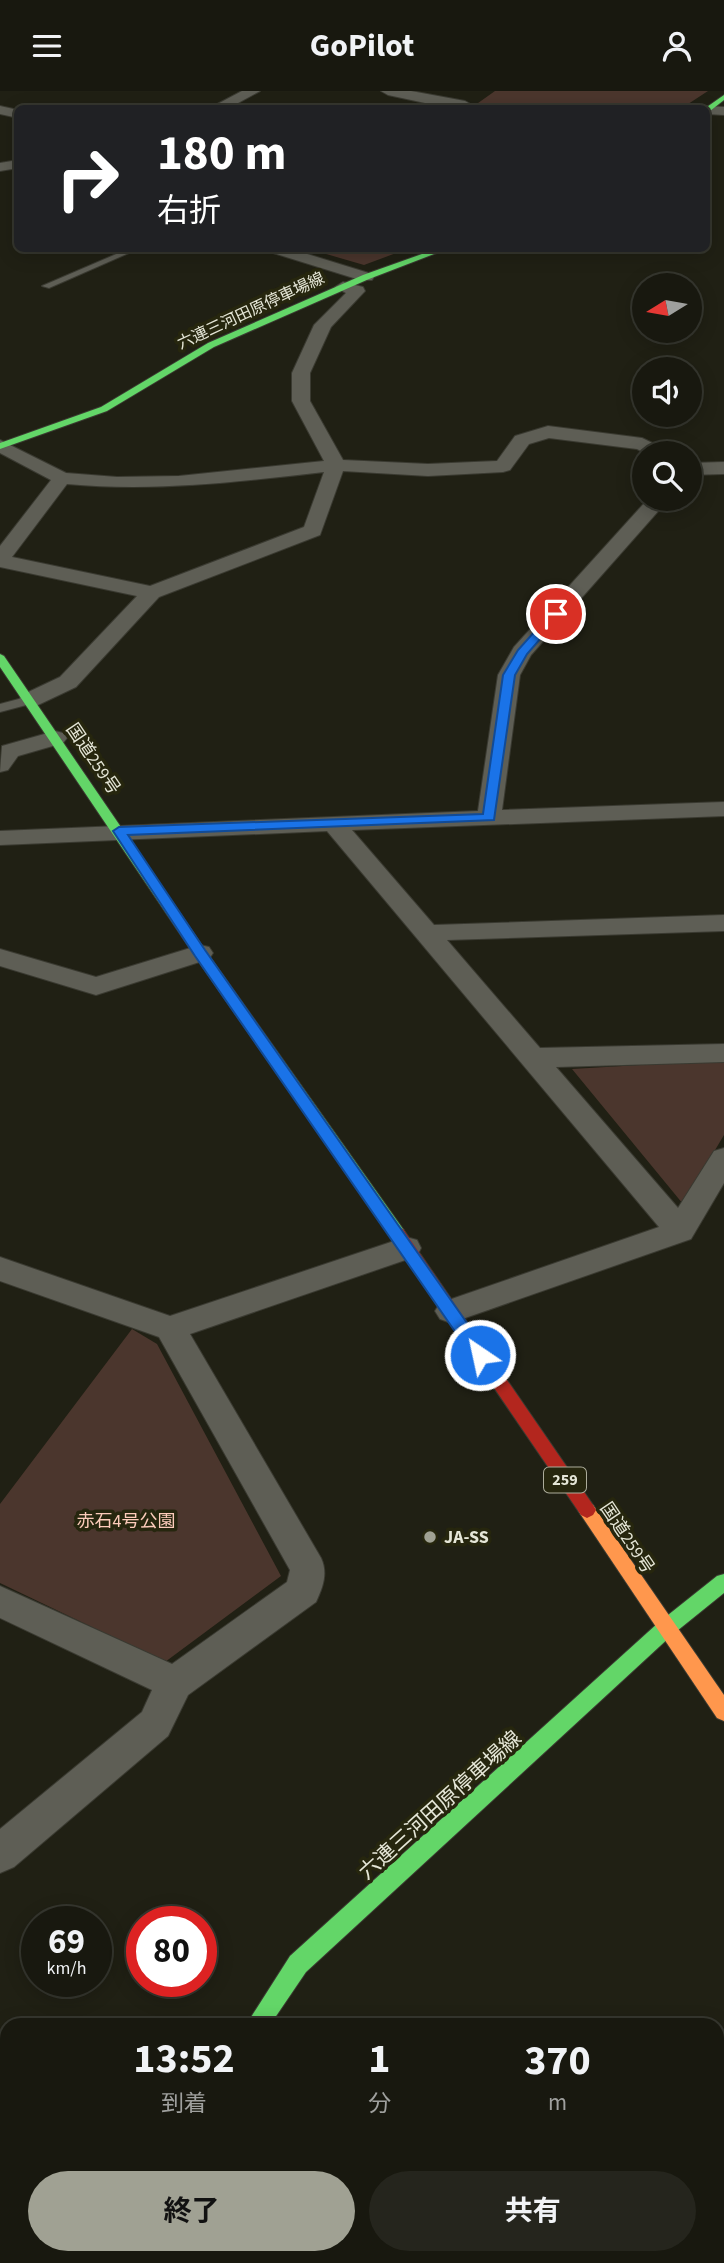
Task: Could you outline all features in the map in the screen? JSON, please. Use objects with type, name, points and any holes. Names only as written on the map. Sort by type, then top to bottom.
[{"type":"main road","name":"六連三河田原停車場線","points":[[0,446],[104,409],[211,345],[366,277],[435,252]]},
{"type":"main road","name":"国道259号","points":[[0,658],[200,953],[451,1311],[724,1712]]},
{"type":"main road","name":"六連三河田原停車場線","points":[[262,2018],[298,1964],[665,1629],[724,1582]]},
{"type":"street","points":[[223,105],[253,91]]},
{"type":"street","points":[[388,91],[465,105]]},
{"type":"street","points":[[286,252],[366,277]]},
{"type":"street","points":[[30,700],[68,682],[152,593],[313,531],[337,465],[302,401],[301,373],[323,325],[356,291],[343,287]]},
{"type":"street","points":[[0,426],[25,437]]},
{"type":"street","points":[[0,446],[62,478],[117,483],[179,482],[337,465],[428,470],[503,466],[522,440],[548,432],[632,443]]},
{"type":"street","points":[[702,469],[724,468]]},
{"type":"street","points":[[62,478],[0,561],[152,593]]},
{"type":"street","points":[[489,817],[509,675],[522,652],[648,511]]},
{"type":"street","points":[[0,765],[10,751],[55,738]]},
{"type":"street","points":[[0,838],[119,831],[724,809]]},
{"type":"street","points":[[333,823],[680,1231]]},
{"type":"street","points":[[427,933],[724,923]]},
{"type":"street","points":[[0,957],[96,986],[200,953]]},
{"type":"street","points":[[532,1058],[724,1053]]},
{"type":"street","points":[[451,1311],[680,1231],[724,1158]]},
{"type":"street","points":[[0,1269],[170,1328],[406,1248]]},
{"type":"street","points":[[0,1854],[155,1724],[174,1683],[303,1591],[308,1569],[170,1328]]},
{"type":"street","points":[[0,1601],[174,1683]]},
{"type":"lane","points":[[46,286],[127,252]]},
{"type":"lane","points":[[0,708],[30,700]]},
{"type":"green space","points":[[495,91],[708,91],[687,105],[475,105]]},
{"type":"green space","points":[[319,252],[399,252],[364,265]]},
{"type":"green space","points":[[724,1060],[724,1135],[683,1204],[572,1069]]},
{"type":"green space","name":"赤石4号公園","points":[[132,1329],[157,1344],[281,1576],[165,1662],[0,1583],[0,1504]]},
{"type":"traffic: fast","points":[[710,107],[724,97]]},
{"type":"traffic: fast","points":[[0,446],[104,409],[211,345],[366,277],[435,252]]},
{"type":"traffic: fast","points":[[0,658],[200,953],[397,1233]]},
{"type":"traffic: fast","points":[[262,2018],[298,1964],[665,1629],[724,1582]]},
{"type":"traffic: slow","points":[[587,1510],[724,1712]]},
{"type":"traffic: jam","points":[[397,1233],[587,1510]]},
{"type":"place","name":"JA-SS","points":[[430,1537]]},
{"type":"route","points":[[480,1355],[200,953],[119,831],[489,817],[509,675],[522,652],[556,614]]}]
